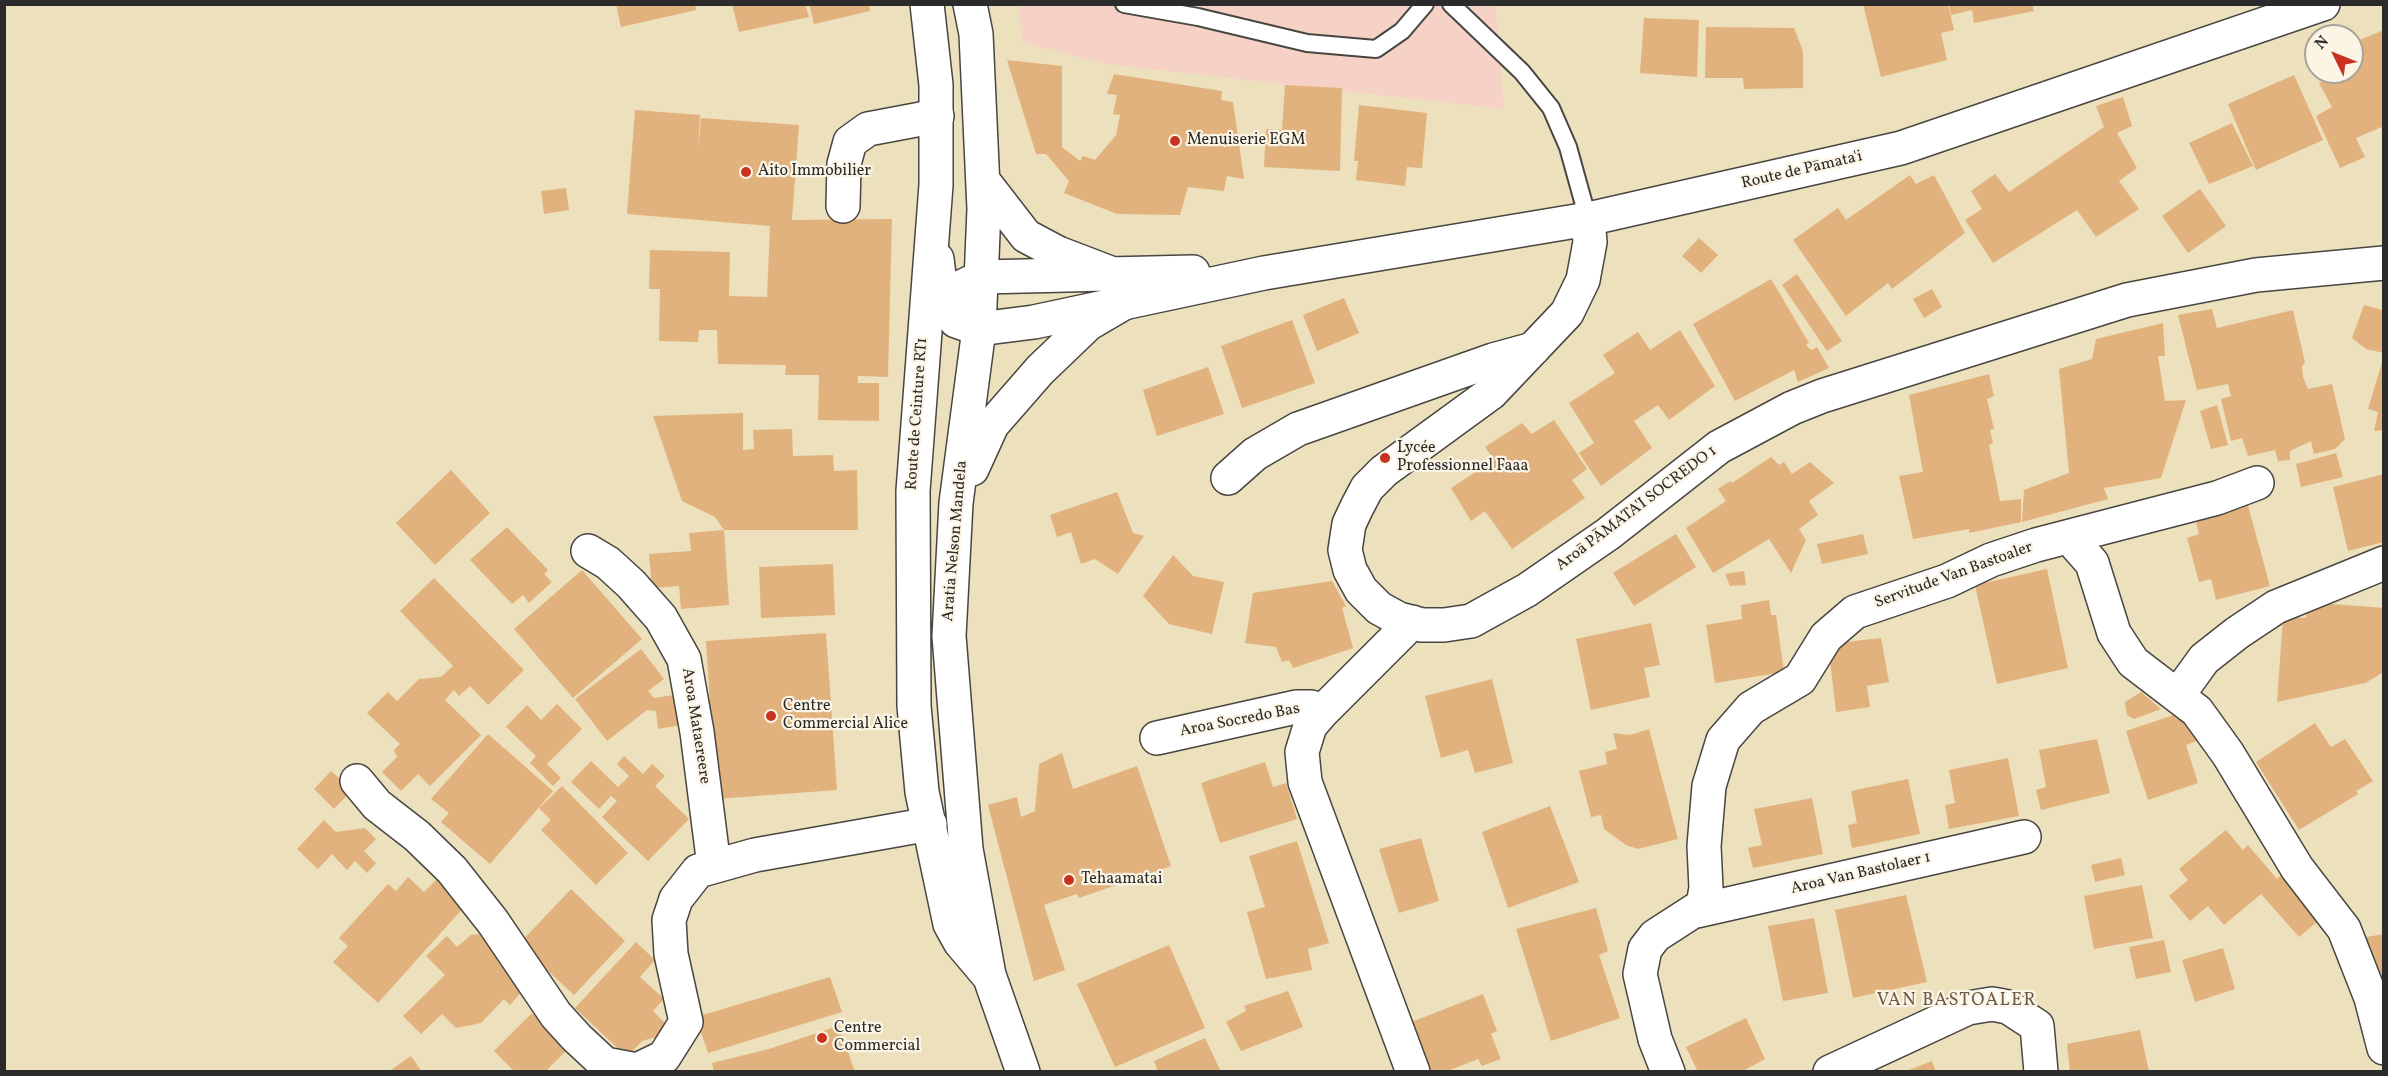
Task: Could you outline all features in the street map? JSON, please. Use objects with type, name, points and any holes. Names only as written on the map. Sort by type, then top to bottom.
[{"type":"street","name":"Route de Ceinture RT1","points":[[927,4],[935,63],[937,116],[933,225],[913,491],[912,639],[918,759],[950,924],[960,942],[988,975]]},
{"type":"street","name":"Aratia Nelson Mandela","points":[[970,4],[976,34],[985,183],[982,277],[979,329],[956,504],[949,648],[966,849],[988,975],[1023,1071]]},
{"type":"street","name":"Route de Pāmata'i","points":[[1121,287],[1264,273],[1588,219],[1902,148],[2323,4]]},
{"type":"street","points":[[843,206],[844,164],[850,142],[868,129],[937,116]]},
{"type":"street","points":[[985,183],[1026,236],[1121,287]]},
{"type":"street","name":"Aroā PĀMATA'I SOCREDO 1","points":[[1588,219],[1590,242],[1583,280],[1567,313],[1491,393],[1384,471],[1367,488],[1357,507],[1349,524],[1345,550],[1350,570],[1361,590],[1379,608],[1399,619],[1444,625],[1471,621],[1527,590],[1608,534],[1719,447],[1782,413],[1822,396],[2127,300],[2256,275],[2384,263]]},
{"type":"street","points":[[933,225],[942,299],[956,321],[979,329],[1034,322],[1121,287]]},
{"type":"street","points":[[921,365],[945,303],[959,285],[982,277],[1121,287]]},
{"type":"street","points":[[956,504],[992,425],[1054,354],[1088,324],[1121,287]]},
{"type":"street","points":[[1228,478],[1255,454],[1298,429],[1493,360],[1533,349]]},
{"type":"street","name":"Servitude Van Bastoaler","points":[[1697,911],[1703,905],[1706,888],[1704,846],[1710,786],[1723,740],[1751,708],[1800,679],[1826,636],[1855,612],[1947,581],[1991,560],[2217,498],[2257,483]]},
{"type":"street","points":[[2069,537],[2092,563],[2114,633],[2133,662],[2198,711],[2228,754],[2297,868],[2344,929],[2371,998],[2384,1048]]},
{"type":"street","name":"Aroa Mataereere","points":[[588,551],[608,563],[631,584],[661,618],[684,658],[697,732],[714,866]]},
{"type":"street","points":[[2178,694],[2204,659],[2256,620],[2276,608],[2384,563]]},
{"type":"street","points":[[1412,622],[1310,726],[1302,752],[1305,783],[1413,1071]]},
{"type":"street","name":"Aroa Socredo Bas","points":[[1157,738],[1296,707],[1311,707],[1323,711]]},
{"type":"street","points":[[357,781],[377,805],[417,836],[452,870],[494,922],[556,1015],[595,1068],[637,1070],[664,1057],[686,1022],[671,954],[669,920],[684,887],[698,871],[805,845],[930,824]]},
{"type":"street","name":"Aroa Van Bastolaer 1","points":[[1697,911],[2024,837]]},
{"type":"street","points":[[1668,1071],[1655,1039],[1640,974],[1644,949],[1655,936],[1697,911]]},
{"type":"street","points":[[1830,1071],[1968,1008],[1992,1004],[2008,1007],[2037,1026],[2041,1071]]},
{"type":"lane","points":[[1124,4],[1197,11],[1307,43],[1376,49],[1402,31],[1425,4]]},
{"type":"lane","points":[[1451,4],[1522,72],[1551,108],[1568,147],[1588,219]]},
{"type":"shaded area","points":[[1019,5],[1495,5],[1504,109],[1105,64],[1022,42]]},
{"type":"building","points":[[616,4],[695,4],[696,10],[621,27]]},
{"type":"building","points":[[732,4],[805,4],[809,17],[739,32]]},
{"type":"building","points":[[809,4],[869,4],[870,11],[814,24]]},
{"type":"building","points":[[1863,4],[1948,4],[1954,30],[1941,33],[1947,60],[1881,77]]},
{"type":"building","points":[[1949,4],[2032,4],[2034,11],[1974,23],[1972,10],[1951,15]]},
{"type":"building","points":[[1644,18],[1699,20],[1697,77],[1640,73]]},
{"type":"building","points":[[1706,27],[1794,28],[1803,51],[1803,88],[1744,89],[1743,78],[1705,78]]},
{"type":"building","points":[[2384,30],[2384,126],[2356,138],[2365,157],[2340,168],[2316,116],[2332,107],[2320,84],[2364,84],[2364,38]]},
{"type":"building","name":"Menuiserie EGM","points":[[1007,60],[1062,66],[1062,147],[1080,161],[1083,156],[1095,160],[1116,135],[1120,115],[1113,114],[1117,95],[1107,94],[1114,74],[1222,91],[1221,100],[1233,102],[1244,179],[1227,176],[1224,191],[1188,187],[1180,215],[1117,214],[1064,193],[1069,181],[1046,154],[1036,154]]},
{"type":"building","points":[[2294,75],[2323,140],[2256,170],[2228,104]]},
{"type":"building","points":[[1285,85],[1342,88],[1340,171],[1264,167],[1266,129],[1282,130]]},
{"type":"building","points":[[2123,97],[2132,126],[2117,133],[2137,168],[2119,181],[2139,209],[2096,237],[2077,210],[1993,263],[1965,220],[1982,209],[1971,191],[1995,174],[2009,192],[2104,127],[2096,106]]},
{"type":"building","points":[[1359,105],[1427,113],[1422,168],[1407,167],[1405,186],[1356,180],[1358,161],[1354,161]]},
{"type":"building","points":[[635,110],[700,115],[698,149],[701,118],[799,125],[792,220],[892,219],[888,377],[858,376],[858,383],[879,383],[879,421],[818,420],[819,375],[785,375],[786,365],[718,364],[717,330],[699,330],[698,342],[659,341],[660,289],[649,289],[650,250],[730,252],[729,296],[767,297],[770,226],[627,214]]},
{"type":"building","points":[[2232,123],[2253,166],[2209,184],[2189,143]]},
{"type":"building","points":[[1910,175],[1916,184],[1934,175],[1965,233],[1892,289],[1888,283],[1846,316],[1793,240],[1838,208],[1846,220]]},
{"type":"building","points":[[566,188],[569,210],[544,214],[541,191]]},
{"type":"building","points":[[2200,189],[2226,226],[2188,253],[2162,216]]},
{"type":"building","points":[[1699,238],[1718,255],[1701,273],[1682,256]]},
{"type":"building","points":[[1797,274],[1842,341],[1827,351],[1782,285]]},
{"type":"building","points":[[1771,279],[1809,343],[1806,345],[1811,350],[1817,347],[1829,368],[1798,382],[1794,370],[1735,401],[1693,324]]},
{"type":"building","points":[[1932,289],[1942,307],[1924,318],[1913,299]]},
{"type":"building","points":[[1344,298],[1359,333],[1317,351],[1303,315]]},
{"type":"building","points":[[2364,305],[2382,310],[2384,306],[2384,353],[2366,349],[2352,338]]},
{"type":"building","points":[[2212,309],[2217,328],[2293,310],[2305,363],[2302,366],[2303,377],[2308,389],[2332,384],[2345,439],[2335,449],[2314,454],[2311,441],[2290,451],[2290,460],[2278,461],[2275,450],[2248,456],[2242,438],[2231,441],[2221,399],[2231,396],[2228,384],[2197,390],[2178,315]]},
{"type":"building","points":[[1292,320],[1315,383],[1242,408],[1221,346]]},
{"type":"building","points":[[2163,323],[2165,356],[2158,356],[2165,401],[2186,400],[2161,478],[2104,488],[2108,499],[2022,522],[2024,490],[2069,473],[2059,369],[2092,359],[2096,339]]},
{"type":"building","points":[[1680,330],[1715,386],[1669,420],[1658,405],[1634,421],[1652,448],[1601,486],[1579,453],[1594,443],[1569,403],[1615,373],[1603,355],[1638,332],[1650,350]]},
{"type":"building","points":[[2384,356],[2384,430],[2374,431],[2378,412],[2368,409]]},
{"type":"building","points":[[1208,367],[1224,414],[1157,436],[1143,390]]},
{"type":"building","points":[[1989,374],[1994,396],[1987,399],[1994,429],[1990,430],[1993,443],[1989,445],[2000,501],[2021,499],[2021,522],[1969,533],[1969,529],[1913,539],[1899,476],[1923,472],[1909,395]]},
{"type":"building","points":[[2217,405],[2228,445],[2211,449],[2200,411]]},
{"type":"building","points":[[743,413],[743,450],[754,449],[753,430],[792,429],[793,456],[833,455],[834,471],[857,470],[858,530],[724,530],[715,517],[682,501],[653,416]]},
{"type":"building","points":[[1554,420],[1587,469],[1572,480],[1585,498],[1512,549],[1485,511],[1471,521],[1451,488],[1494,460],[1485,447],[1522,423],[1532,434]]},
{"type":"building","points":[[2336,453],[2343,477],[2301,487],[2296,464]]},
{"type":"building","points":[[1771,457],[1779,465],[1784,462],[1792,474],[1810,462],[1834,483],[1809,501],[1818,515],[1799,529],[1806,540],[1791,573],[1769,539],[1713,573],[1686,528],[1726,501],[1718,489],[1730,481],[1732,483]]},
{"type":"building","points":[[451,470],[490,513],[435,565],[396,523]]},
{"type":"building","points":[[2384,474],[2384,542],[2348,551],[2333,487]]},
{"type":"building","points":[[1117,492],[1133,533],[1144,536],[1118,574],[1095,559],[1081,564],[1071,532],[1057,537],[1050,515]]},
{"type":"building","points":[[2247,502],[2270,586],[2216,600],[2211,579],[2199,582],[2187,538],[2199,534],[2195,517]]},
{"type":"building","points":[[507,527],[548,570],[544,574],[552,582],[529,603],[523,595],[512,604],[470,560]]},
{"type":"building","points":[[724,530],[729,605],[681,609],[679,586],[652,588],[649,554],[691,551],[689,533]]},
{"type":"building","points":[[1676,534],[1696,567],[1634,606],[1613,573]]},
{"type":"building","points":[[1863,534],[1868,554],[1822,564],[1817,544]]},
{"type":"building","points":[[1173,555],[1193,576],[1224,582],[1212,634],[1169,624],[1143,596]]},
{"type":"building","points":[[833,564],[835,615],[761,618],[759,567]]},
{"type":"building","points":[[2047,569],[2068,668],[1997,684],[1975,585]]},
{"type":"building","points":[[582,570],[642,639],[573,698],[514,629]]},
{"type":"building","points":[[1744,571],[1746,585],[1730,586],[1725,574]]},
{"type":"building","points":[[434,578],[524,670],[488,705],[470,686],[459,696],[454,690],[445,700],[481,735],[430,786],[418,774],[401,791],[382,772],[397,757],[394,750],[400,744],[367,713],[388,692],[397,701],[419,679],[441,677],[453,666],[400,611]]},
{"type":"building","points":[[1332,581],[1346,606],[1342,608],[1353,648],[1293,668],[1289,660],[1282,662],[1276,647],[1245,643],[1253,593]]},
{"type":"building","points":[[1769,600],[1771,615],[1776,615],[1784,672],[1715,683],[1706,625],[1742,619],[1741,605]]},
{"type":"building","points":[[2307,602],[2384,608],[2384,672],[2365,683],[2277,702],[2283,617],[2306,618]]},
{"type":"building","points":[[1651,623],[1660,665],[1644,668],[1650,697],[1591,710],[1576,639]]},
{"type":"building","name":"Centre Commercial Alice","points":[[826,633],[837,790],[716,799],[706,641]]},
{"type":"building","points":[[1881,638],[1889,682],[1867,686],[1870,707],[1836,712],[1828,644]]},
{"type":"building","points":[[641,649],[664,679],[648,691],[654,698],[681,694],[686,724],[658,729],[656,711],[647,710],[607,741],[575,699]]},
{"type":"building","points":[[1492,679],[1513,763],[1475,773],[1468,750],[1441,758],[1425,696]]},
{"type":"building","points":[[2141,692],[2161,709],[2134,719],[2127,715],[2125,702]]},
{"type":"building","points":[[557,704],[582,729],[547,764],[561,778],[553,786],[530,763],[536,756],[506,727],[527,705],[541,720]]},
{"type":"building","points":[[2174,715],[2176,719],[2184,719],[2199,740],[2186,745],[2198,783],[2148,800],[2126,731]]},
{"type":"building","points":[[2315,723],[2331,747],[2345,739],[2373,781],[2356,791],[2358,794],[2299,830],[2256,762]]},
{"type":"building","points":[[1649,729],[1678,839],[1638,849],[1626,845],[1604,829],[1601,815],[1591,817],[1579,771],[1607,764],[1605,752],[1617,749],[1613,733],[1630,735]]},
{"type":"building","points":[[488,734],[553,791],[490,864],[441,822],[449,813],[431,799]]},
{"type":"building","points":[[2097,739],[2110,793],[2041,810],[2036,790],[2046,787],[2039,750]]},
{"type":"building","name":"Tehaamatai","points":[[1062,753],[1073,789],[1137,766],[1171,866],[1079,898],[1077,894],[1044,905],[1065,970],[1034,981],[988,805],[1017,797],[1021,817],[1035,811],[1039,764]]},
{"type":"building","points":[[624,756],[643,774],[652,764],[665,776],[655,786],[689,819],[648,861],[602,817],[617,801],[611,796],[599,809],[571,782],[591,761],[618,787],[629,776],[617,764]]},
{"type":"building","points":[[2008,758],[2019,816],[1949,829],[1945,805],[1955,803],[1949,770]]},
{"type":"building","points":[[1265,762],[1273,787],[1286,783],[1297,819],[1220,843],[1201,783]]},
{"type":"building","points":[[331,771],[352,790],[334,809],[314,789]]},
{"type":"building","points":[[1908,779],[1920,834],[1852,848],[1848,825],[1857,823],[1851,791]]},
{"type":"building","points":[[562,786],[628,853],[596,885],[541,830],[551,820],[539,808]]},
{"type":"building","points":[[1812,798],[1823,854],[1753,868],[1748,848],[1762,845],[1754,809]]},
{"type":"building","points":[[1550,806],[1579,882],[1508,908],[1482,832]]},
{"type":"building","points":[[324,820],[336,832],[365,828],[376,839],[364,851],[376,863],[367,873],[355,861],[347,870],[332,854],[318,869],[297,849]]},
{"type":"building","points":[[2226,830],[2243,850],[2248,845],[2277,879],[2281,875],[2319,920],[2299,937],[2261,894],[2224,925],[2208,906],[2190,921],[2169,896],[2188,880],[2179,869]]},
{"type":"building","points":[[1421,838],[1439,901],[1399,913],[1379,849]]},
{"type":"building","points":[[1297,841],[1329,943],[1308,949],[1312,970],[1266,979],[1247,912],[1265,907],[1249,856]]},
{"type":"building","points":[[2121,858],[2125,875],[2095,882],[2091,865]]},
{"type":"building","points":[[408,877],[424,892],[439,877],[465,906],[378,1003],[333,962],[348,946],[339,938],[388,884],[396,891]]},
{"type":"building","points":[[2142,885],[2153,938],[2094,949],[2084,896]]},
{"type":"building","points":[[571,889],[625,941],[574,995],[519,944]]},
{"type":"building","points":[[1906,895],[1927,982],[1853,998],[1835,910]]},
{"type":"building","points":[[1596,908],[1608,951],[1599,955],[1620,1018],[1551,1041],[1516,929]]},
{"type":"building","points":[[1814,918],[1828,993],[1783,1001],[1768,926]]},
{"type":"building","points":[[481,934],[520,971],[525,988],[510,1005],[504,999],[481,1023],[456,1028],[442,1014],[421,1034],[403,1016],[445,975],[426,956],[447,936],[457,947],[471,935]]},
{"type":"building","points":[[2384,934],[2384,977],[2373,979],[2366,937]]},
{"type":"building","points":[[2164,940],[2171,972],[2136,979],[2129,947]]},
{"type":"building","points":[[636,942],[655,960],[640,977],[664,999],[653,1011],[669,1027],[660,1036],[642,1041],[627,1057],[575,1008]]},
{"type":"building","points":[[1169,945],[1205,1028],[1115,1067],[1077,984]]},
{"type":"building","points":[[2223,948],[2235,989],[2195,1002],[2182,960]]},
{"type":"building","points":[[830,977],[842,1012],[708,1053],[696,1017]]},
{"type":"building","points":[[1288,991],[1303,1027],[1241,1051],[1226,1022],[1246,1011],[1244,1006]]},
{"type":"building","points":[[1483,994],[1497,1031],[1491,1034],[1501,1059],[1482,1066],[1478,1059],[1445,1072],[1429,1072],[1409,1023]]},
{"type":"building","points":[[532,1013],[568,1049],[545,1072],[515,1072],[494,1051]]},
{"type":"building","points":[[1746,1018],[1765,1059],[1741,1072],[1698,1072],[1686,1047]]},
{"type":"building","name":"Centre Commercial","points":[[838,1023],[855,1072],[714,1072],[712,1063],[769,1049],[835,1027],[834,1024]]},
{"type":"building","points":[[2140,1030],[2149,1072],[2070,1072],[2067,1044]]},
{"type":"building","points":[[1205,1038],[1221,1072],[1158,1072],[1154,1061]]},
{"type":"building","points":[[411,1056],[422,1072],[388,1072]]},
{"type":"building","points":[[1932,1061],[1936,1072],[1906,1072],[1906,1071]]},
{"type":"place","name":"Menuiserie EGM","points":[[1175,141]]},
{"type":"place","name":"Aito Immobilier","points":[[746,172]]},
{"type":"place","name":"Lycée Professionnel Faaa","points":[[1385,458]]},
{"type":"place","name":"Centre Commercial Alice","points":[[771,716]]},
{"type":"place","name":"Tehaamatai","points":[[1069,880]]},
{"type":"place","name":"Centre Commercial","points":[[822,1038]]},
{"type":"district","name":"VAN BASTOALER","points":[[1957,1002]]}]
